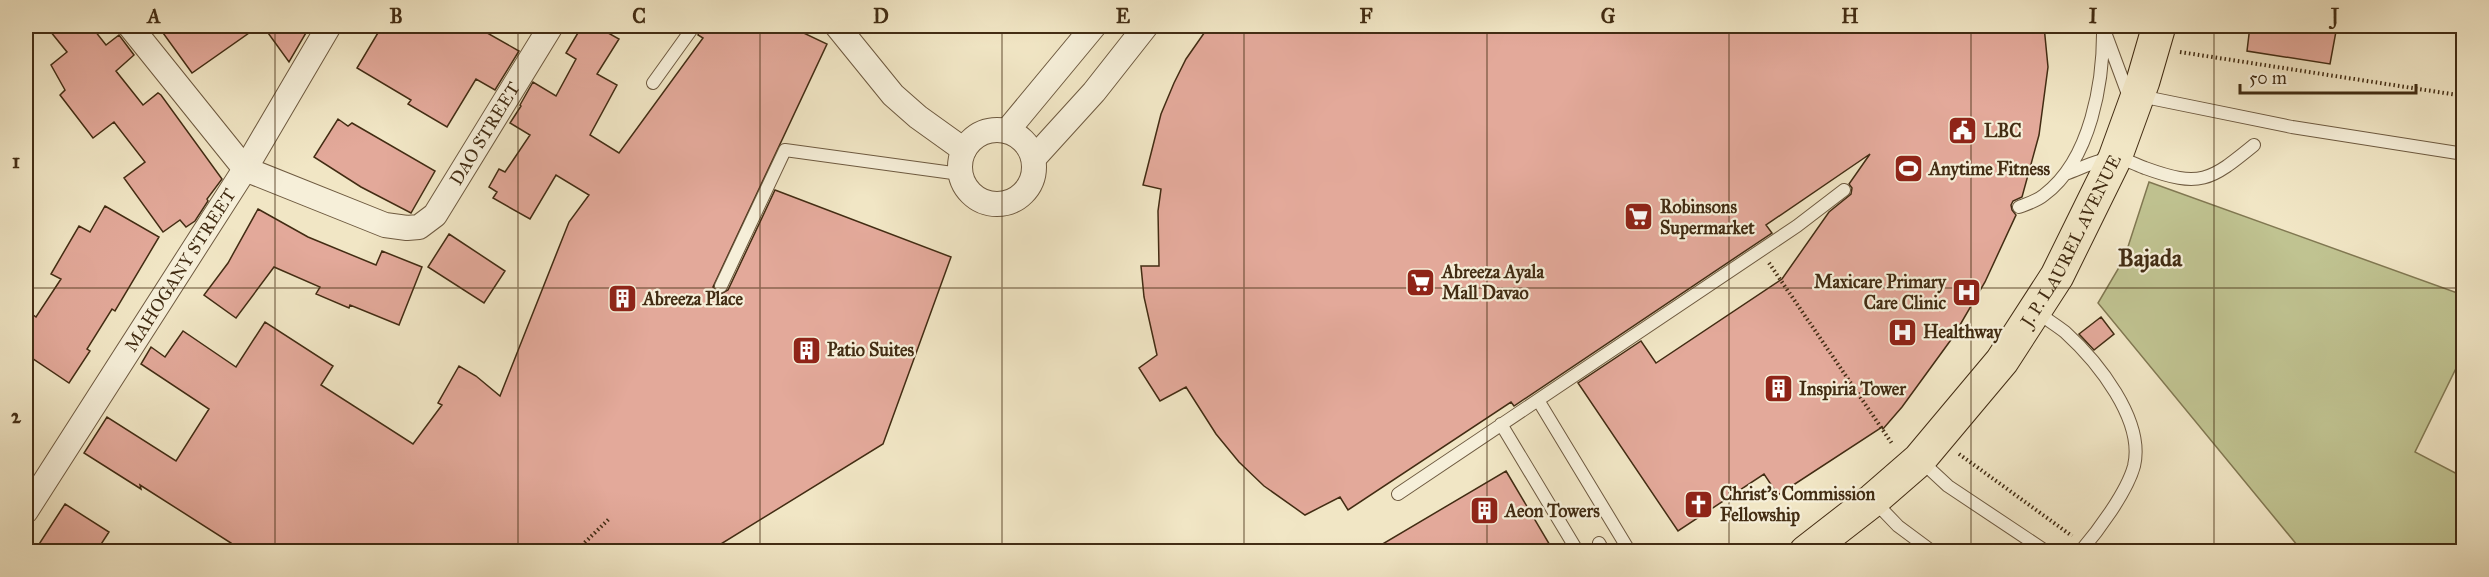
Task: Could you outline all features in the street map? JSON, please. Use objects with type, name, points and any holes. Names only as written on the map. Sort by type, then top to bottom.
[{"type":"main road","name":"J. P. LAUREL AVENUE","points":[[1824,543],[1873,500],[1917,449],[2002,360],[2035,310],[2057,276],[2115,158],[2136,102],[2156,37]]},
{"type":"street","points":[[130,26],[244,168]]},
{"type":"street","name":"MAHOGANY STREET","points":[[26,511],[244,168],[329,26]]},
{"type":"street","name":"DAO STREET","points":[[244,168],[371,221],[407,228],[419,226],[435,215],[551,26]]},
{"type":"street","points":[[837,26],[893,95],[918,117],[964,150]]},
{"type":"street","points":[[1007,131],[1094,26]]},
{"type":"street","points":[[1034,158],[1094,92],[1146,26]]},
{"type":"street","points":[[994,130],[1007,131],[1019,136],[1029,146],[1034,158],[1033,179],[1028,188],[1012,201],[1003,204],[981,200],[972,194],[960,174],[960,161],[964,150],[972,139],[982,133],[994,130]]},
{"type":"lane","points":[[653,83],[694,26]]},
{"type":"lane","points":[[2103,26],[2136,102],[2463,153]]},
{"type":"lane","points":[[2019,207],[2043,196],[2065,174],[2078,152],[2097,97],[2103,59],[2103,26]]},
{"type":"lane","points":[[2065,174],[2115,158],[2169,177],[2193,180],[2209,177],[2225,169],[2254,145]]},
{"type":"lane","points":[[721,286],[785,150],[960,174]]},
{"type":"lane","points":[[1398,494],[1760,250],[1844,190]]},
{"type":"lane","points":[[2035,310],[2065,332],[2090,359],[2114,389],[2133,425],[2136,444],[2134,466],[2121,494],[2082,548]]},
{"type":"lane","points":[[1538,400],[1630,552]]},
{"type":"lane","points":[[1501,424],[1578,552]]},
{"type":"lane","points":[[1917,449],[1948,486],[2047,552]]},
{"type":"lane","points":[[1873,500],[1898,526],[1933,552]]},
{"type":"path","points":[[2156,37],[2463,96]]},
{"type":"path","points":[[1760,250],[1917,449],[2082,548]]},
{"type":"path","points":[[575,552],[609,519]]},
{"type":"green space","points":[[2149,182],[2463,295],[2463,354],[2415,452],[2463,477],[2463,551],[2302,551],[2098,303],[2124,259]]},
{"type":"building","points":[[46,26],[81,26],[87,33],[95,31],[106,45],[119,35],[134,55],[116,71],[143,105],[158,93],[161,95],[222,179],[207,199],[208,201],[195,221],[186,227],[180,220],[163,232],[124,178],[145,162],[114,122],[93,138],[60,95],[65,90],[51,65],[67,52]]},
{"type":"building","points":[[158,26],[259,26],[192,73]]},
{"type":"building","points":[[263,26],[310,26],[289,62]]},
{"type":"building","points":[[382,26],[475,26],[519,51],[495,90],[476,79],[447,127],[408,104],[411,100],[357,68]]},
{"type":"building","points":[[582,26],[596,26],[619,39],[597,74],[617,85],[590,135],[619,153],[703,38],[698,35],[702,26],[789,26],[827,44],[713,287],[721,294],[728,290],[775,190],[951,257],[883,444],[708,552],[226,552],[231,543],[140,485],[141,489],[84,453],[107,417],[176,461],[209,409],[141,364],[151,347],[165,357],[183,331],[236,367],[265,322],[333,366],[321,385],[413,444],[442,405],[438,403],[459,366],[476,376],[500,396],[569,222],[589,195],[556,175],[530,219],[493,198],[497,192],[489,187],[499,169],[505,172],[530,135],[510,123],[533,82],[556,96],[576,59],[566,53]]},
{"type":"building","name":"Abreeza Ayala Mall Davao","points":[[1209,26],[2044,26],[2048,67],[2039,135],[2022,197],[2013,201],[2011,205],[2016,215],[1985,282],[1953,337],[1883,429],[1882,427],[1778,495],[1764,474],[1678,531],[1578,383],[1641,341],[1656,363],[1782,279],[1829,212],[1851,194],[1852,188],[1849,184],[1870,154],[1766,225],[1772,233],[1514,406],[1511,402],[1348,510],[1340,497],[1305,515],[1264,486],[1239,462],[1216,434],[1186,387],[1160,401],[1139,368],[1157,355],[1144,297],[1141,266],[1159,266],[1158,211],[1161,189],[1143,185],[1161,114],[1186,59]]},
{"type":"building","points":[[2250,26],[2337,26],[2330,64],[2247,51]]},
{"type":"building","points":[[338,119],[348,126],[352,123],[435,171],[411,213],[361,187],[314,157]]},
{"type":"building","points":[[105,206],[159,237],[115,311],[112,309],[87,349],[90,351],[69,383],[26,354],[26,310],[36,317],[61,279],[51,274],[79,226],[90,232]]},
{"type":"building","points":[[258,209],[308,237],[376,265],[382,251],[422,267],[399,325],[316,294],[320,287],[274,267],[236,318],[204,295],[228,263]]},
{"type":"building","points":[[449,234],[505,271],[484,303],[428,267]]},
{"type":"building","points":[[2101,317],[2114,334],[2094,350],[2079,334]]},
{"type":"building","name":"Aeon Towers","points":[[1506,471],[1554,552],[1369,552]]},
{"type":"building","points":[[65,504],[109,532],[96,552],[34,552]]},
{"type":"place","name":"LBC","points":[[1963,131]]},
{"type":"place","name":"Anytime Fitness","points":[[1908,169]]},
{"type":"place","name":"Robinsons Supermarket","points":[[1639,217]]},
{"type":"place","name":"Abreeza Ayala Mall Davao","points":[[1421,282]]},
{"type":"place","name":"Maxicare Primary Care Clinic","points":[[1967,292]]},
{"type":"place","name":"Abreeza Place","points":[[622,299]]},
{"type":"place","name":"Healthway","points":[[1902,332]]},
{"type":"place","name":"Patio Suites","points":[[806,350]]},
{"type":"place","name":"Inspiria Tower","points":[[1778,389]]},
{"type":"place","name":"Christ's Commission Fellowship","points":[[1699,504]]},
{"type":"place","name":"Aeon Towers","points":[[1484,511]]},
{"type":"district","name":"Bajada","points":[[2150,258]]}]
